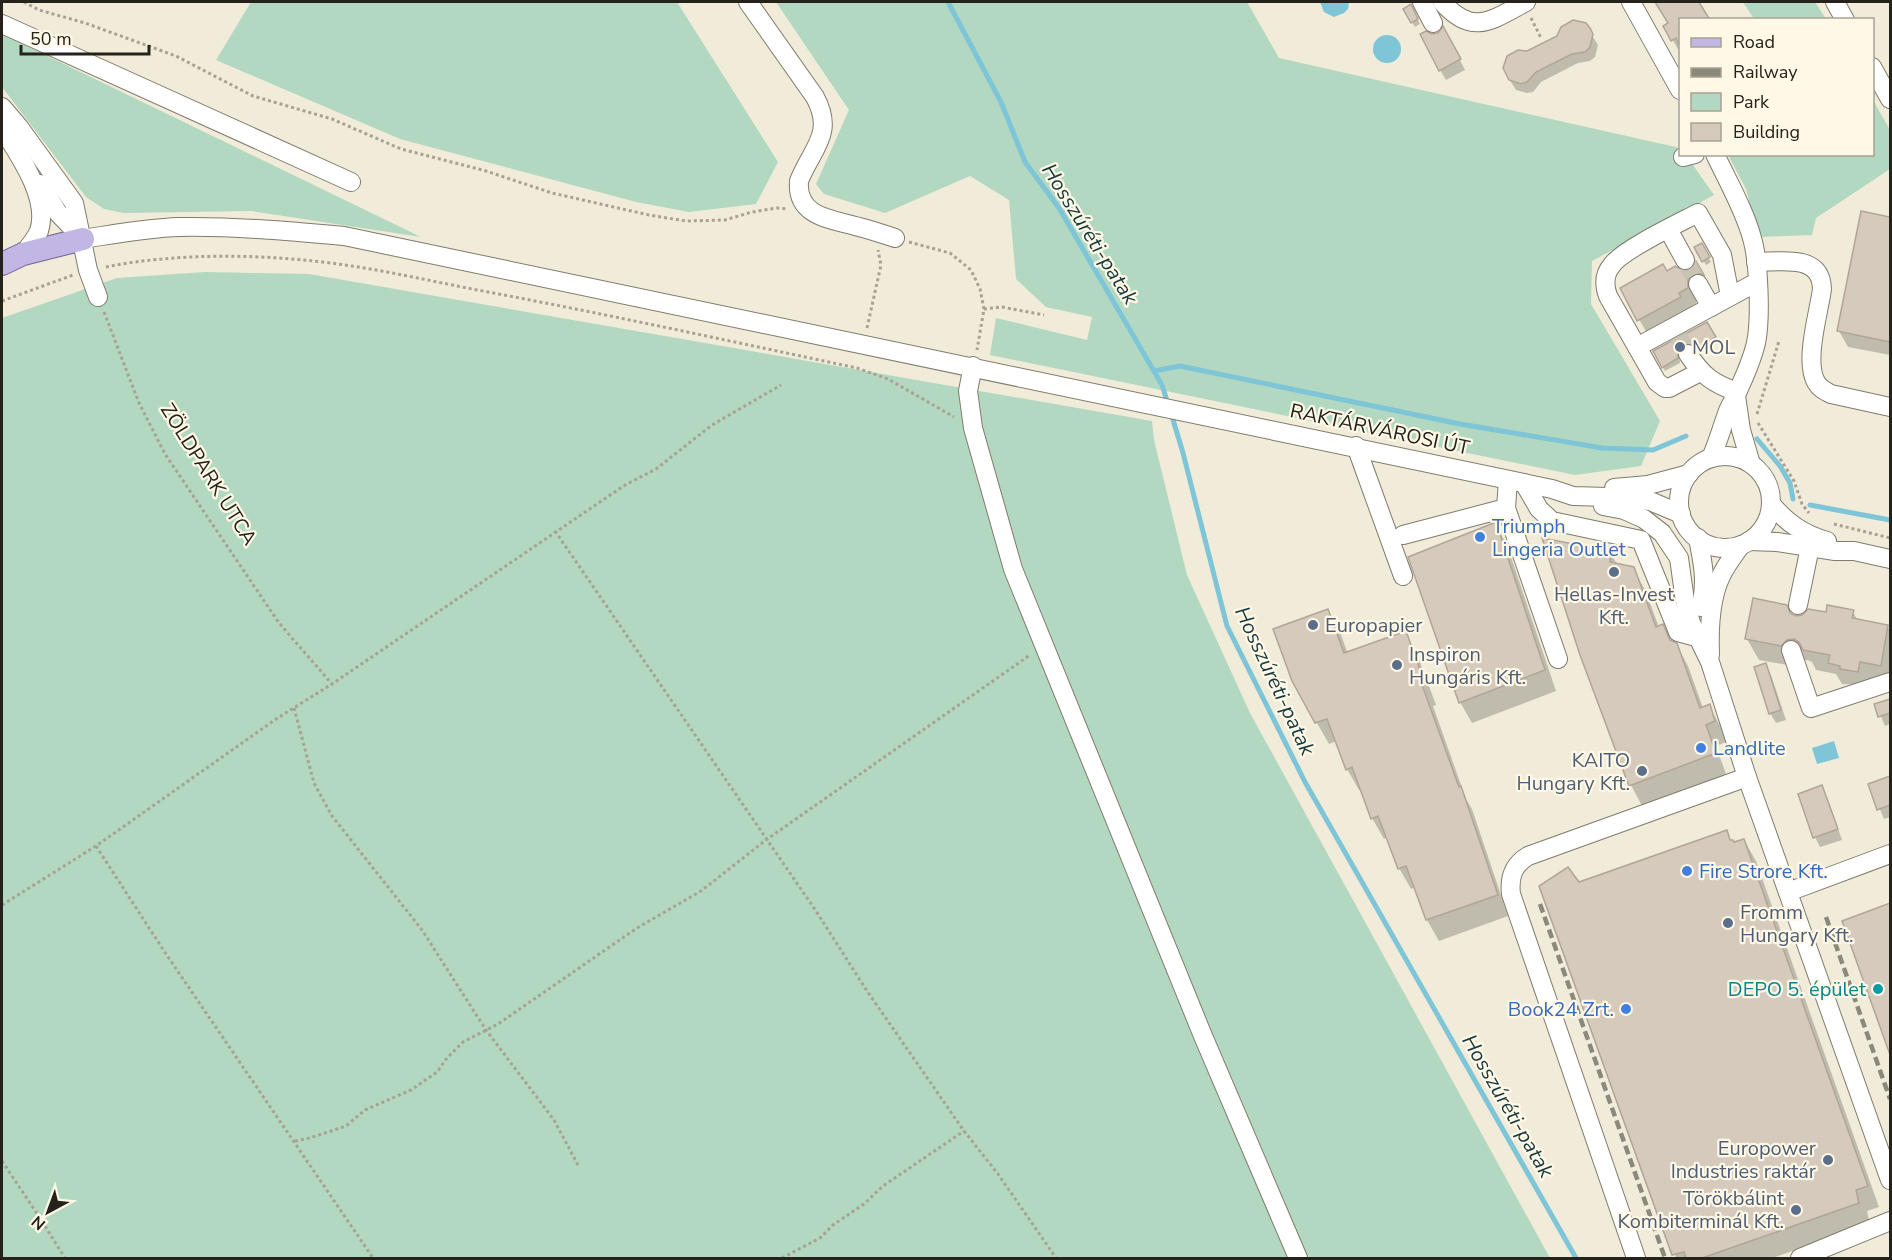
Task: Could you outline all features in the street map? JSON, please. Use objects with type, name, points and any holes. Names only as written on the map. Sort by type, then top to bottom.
[{"type":"main road","points":[[2,264],[23,254],[83,239]]},
{"type":"street","points":[[748,2],[822,109],[824,130],[799,181],[800,197],[811,211],[820,217],[895,238]]},
{"type":"street","points":[[1422,2],[1433,22]]},
{"type":"street","points":[[1442,2],[1461,18],[1480,23],[1493,20],[1526,2]]},
{"type":"street","points":[[1631,2],[1679,88]]},
{"type":"street","points":[[1835,2],[1844,18]]},
{"type":"street","points":[[2,24],[351,182]]},
{"type":"street","points":[[1874,71],[1890,99]]},
{"type":"street","points":[[2,107],[74,203],[88,270],[98,297]]},
{"type":"street","points":[[2,128],[28,172],[41,215],[35,239],[23,254]]},
{"type":"street","points":[[1711,458],[1723,431],[1728,409],[1737,394],[1756,342],[1758,320],[1756,262],[1752,240],[1746,221],[1716,156]]},
{"type":"street","points":[[28,172],[37,179],[58,213],[83,239]]},
{"type":"street","points":[[1700,372],[1665,388],[1657,382],[1608,296],[1605,285],[1606,275],[1619,257],[1698,213],[1722,255],[1730,296]]},
{"type":"street","name":"RAKTÁRVÁROSI ÚT","points":[[83,239],[178,227],[223,227],[344,236],[1356,446],[1552,489],[1573,496],[1650,501],[1681,514]]},
{"type":"street","points":[[1668,229],[1685,260]]},
{"type":"street","points":[[1756,262],[1803,261],[1818,272],[1822,281],[1822,289],[1811,360],[1816,382],[1831,394],[1890,406]]},
{"type":"street","points":[[1637,347],[1676,332],[1711,306],[1757,282]]},
{"type":"street","points":[[1698,284],[1711,306]]},
{"type":"street","points":[[1688,354],[1700,372],[1708,379],[1737,394]]},
{"type":"street","points":[[973,366],[968,391],[973,428],[1013,569],[1203,1036],[1298,1258]]},
{"type":"street","points":[[1737,394],[1741,430],[1751,464]]},
{"type":"street","points":[[1356,446],[1403,576]]},
{"type":"street","points":[[1710,662],[1709,641],[1715,592],[1720,577],[1745,543],[1762,529],[1770,513],[1771,504],[1764,477],[1751,464],[1736,457],[1711,458]]},
{"type":"street","name":"RAKTÁRVÁROSI ÚT","points":[[1552,489],[1648,485],[1689,474],[1699,464],[1711,458]]},
{"type":"street","points":[[1689,474],[1682,489],[1681,514],[1688,527],[1706,543],[1723,547],[1745,543],[1777,542],[1836,551],[1854,551]]},
{"type":"street","points":[[1516,481],[1506,508],[1558,658]]},
{"type":"street","points":[[1516,481],[1539,510],[1552,521],[1641,540],[1678,632],[1700,638]]},
{"type":"street","points":[[1573,496],[1587,503],[1624,510],[1644,519],[1662,533],[1679,558],[1685,602],[1691,623],[1710,662],[1747,777],[1890,1180]]},
{"type":"street","points":[[1771,504],[1783,518],[1803,532],[1854,551],[1890,559]]},
{"type":"street","points":[[1402,535],[1506,508]]},
{"type":"street","points":[[1698,538],[1705,572],[1700,638]]},
{"type":"street","points":[[1798,605],[1810,547]]},
{"type":"street","points":[[1791,650],[1811,708],[1890,682]]},
{"type":"street","points":[[1636,1258],[1511,894],[1510,878],[1517,865],[1528,856],[1747,777]]},
{"type":"street","points":[[1788,892],[1890,854]]},
{"type":"street","points":[[1800,1258],[1890,1221]]},
{"type":"path","points":[[24,2],[39,10],[176,56],[253,96],[332,119],[401,149],[486,171],[552,193],[648,215],[686,221],[724,220],[777,208],[811,211]]},
{"type":"path","points":[[863,344],[881,265],[877,245],[866,229]]},
{"type":"path","points":[[895,238],[950,253],[971,270],[980,289],[984,309],[973,366]]},
{"type":"path","points":[[2,301],[88,270],[130,262],[181,257],[240,257],[344,265],[528,299],[857,368],[888,379],[973,428]]},
{"type":"path","name":"ZÖLDPARK UTCA","points":[[98,297],[139,403],[165,453],[279,623],[332,684]]},
{"type":"path","points":[[984,309],[1002,307],[1044,315]]},
{"type":"path","points":[[1779,341],[1756,418],[1794,481],[1802,504],[1813,516]]},
{"type":"path","points":[[2,905],[96,846],[555,531],[625,485],[657,469],[712,425],[781,385]]},
{"type":"path","points":[[1830,523],[1890,538]]},
{"type":"path","points":[[555,531],[816,911],[867,991],[1056,1258]]},
{"type":"path","points":[[295,1141],[346,1126],[365,1110],[411,1090],[437,1072],[463,1042],[535,1000],[637,928],[701,891],[766,840],[1043,646]]},
{"type":"path","points":[[294,708],[314,783],[332,816],[422,930],[486,1030],[554,1120],[578,1165]]},
{"type":"path","points":[[96,846],[164,951],[373,1258]]},
{"type":"path","points":[[782,1258],[820,1238],[883,1186],[964,1131]]},
{"type":"path","points":[[2,1161],[65,1258]]},
{"type":"green space","points":[[251,2],[677,2],[778,162],[756,204],[689,212],[636,202],[400,139],[216,60]]},
{"type":"green space","points":[[776,2],[1247,2],[1279,58],[1679,148],[1679,156],[1687,156],[1714,195],[1592,261],[1591,304],[1660,421],[1641,466],[1575,475],[990,355],[996,318],[1087,340],[1092,317],[1046,307],[1016,279],[1009,200],[970,176],[885,213],[824,194],[816,184],[849,110]]},
{"type":"green space","points":[[1743,2],[1815,2],[1825,18],[1753,18]]},
{"type":"green space","points":[[2,34],[421,237],[251,211],[124,213],[104,209],[86,197],[2,87]]},
{"type":"green space","points":[[1874,102],[1890,130],[1890,169],[1816,218],[1812,235],[1759,237],[1746,189],[1729,156],[1874,156]]},
{"type":"green space","points":[[205,272],[309,274],[1152,421],[1154,440],[1187,575],[1250,713],[1550,1258],[2,1258],[2,318],[117,278]]},
{"type":"water","points":[[1320,2],[1349,2],[1348,9],[1344,13],[1334,17],[1324,12]]},
{"type":"water","points":[[1387,35],[1397,39],[1401,49],[1397,59],[1387,63],[1377,59],[1373,49],[1377,39]]},
{"type":"water","points":[[1834,741],[1839,758],[1817,764],[1812,748]]},
{"type":"building","points":[[1655,2],[1699,2],[1709,18],[1679,18],[1679,44],[1676,38],[1671,41],[1663,26],[1668,23]]},
{"type":"building","points":[[1411,4],[1418,19],[1411,23],[1403,9]]},
{"type":"building","points":[[1573,20],[1586,23],[1593,34],[1590,47],[1585,52],[1572,54],[1536,72],[1527,82],[1521,84],[1509,80],[1503,68],[1507,56],[1518,50],[1527,51],[1557,36],[1561,27]]},
{"type":"building","points":[[1443,26],[1461,59],[1439,71],[1420,34],[1426,31],[1432,34],[1438,33]]},
{"type":"building","points":[[1861,211],[1890,217],[1890,342],[1837,331]]},
{"type":"building","points":[[1702,243],[1710,257],[1702,262],[1694,247]]},
{"type":"building","points":[[1696,261],[1704,275],[1698,273],[1692,275],[1688,279],[1688,288],[1679,293],[1681,297],[1637,321],[1620,288],[1663,264],[1667,271],[1675,266],[1685,271],[1691,270]]},
{"type":"building","points":[[1707,322],[1716,337],[1697,348],[1692,344],[1682,345],[1678,350],[1678,358],[1662,368],[1653,351]]},
{"type":"building","points":[[1496,522],[1545,670],[1459,703],[1408,557]]},
{"type":"building","points":[[1542,538],[1611,551],[1610,562],[1634,567],[1656,627],[1663,624],[1670,640],[1677,643],[1700,708],[1710,704],[1715,721],[1706,725],[1716,753],[1629,786],[1580,655]]},
{"type":"building","points":[[1753,598],[1787,605],[1790,613],[1796,616],[1802,615],[1808,609],[1826,612],[1827,605],[1854,610],[1852,618],[1888,625],[1881,666],[1860,662],[1858,672],[1840,669],[1840,666],[1828,663],[1830,655],[1803,650],[1799,642],[1794,639],[1787,640],[1781,646],[1745,639]]},
{"type":"building","points":[[1328,609],[1344,653],[1406,631],[1425,684],[1422,685],[1459,787],[1461,786],[1498,895],[1426,920],[1406,866],[1398,869],[1378,816],[1371,819],[1352,767],[1346,770],[1327,719],[1315,723],[1292,681],[1273,629]]},
{"type":"building","points":[[1766,663],[1781,710],[1769,714],[1754,667]]},
{"type":"building","points":[[1890,699],[1890,713],[1878,717],[1874,704]]},
{"type":"building","points":[[1890,776],[1890,805],[1877,810],[1868,784]]},
{"type":"building","points":[[1822,785],[1838,829],[1813,838],[1798,794]]},
{"type":"building","points":[[1727,830],[1730,840],[1734,842],[1744,839],[1868,1186],[1856,1190],[1859,1203],[1702,1258],[1686,1258],[1684,1252],[1672,1255],[1539,886],[1568,867],[1579,882]]},
{"type":"building","name":"DEPO 5. épület","points":[[1890,903],[1890,1051],[1889,1052],[1842,921]]},
{"type":"waterway","name":"Hosszúréti-patak","points":[[948,2],[1001,102],[1025,162],[1059,208],[1162,385],[1168,404]]},
{"type":"waterway","points":[[1154,371],[1180,366],[1460,424],[1602,448],[1653,450],[1686,436]]},
{"type":"waterway","name":"Hosszúréti-patak","points":[[1171,413],[1227,626],[1305,782],[1576,1258]]},
{"type":"waterway","points":[[1757,439],[1780,466],[1790,483],[1793,499]]},
{"type":"waterway","points":[[1810,505],[1890,520]]},
{"type":"tunnel","points":[[1685,260],[1698,284]]},
{"type":"tunnel","points":[[1678,336],[1688,354]]},
{"type":"railway","points":[[1540,904],[1665,1258]]},
{"type":"railway","points":[[1826,917],[1890,1099]]},
{"type":"place","name":"MOL","points":[[1680,347]]},
{"type":"place","name":"Triumph Lingeria Outlet","points":[[1480,537]]},
{"type":"place","name":"Hellas-Invest Kft.","points":[[1614,572]]},
{"type":"place","name":"Europapier","points":[[1313,625]]},
{"type":"place","name":"Inspiron Hungáris Kft.","points":[[1397,665]]},
{"type":"place","name":"Landlite","points":[[1701,748]]},
{"type":"place","name":"KAITO Hungary Kft.","points":[[1642,771]]},
{"type":"place","name":"Fire Strore Kft.","points":[[1687,871]]},
{"type":"place","name":"Fromm Hungary Kft.","points":[[1728,923]]},
{"type":"place","name":"DEPO 5. épület","points":[[1878,989]]},
{"type":"place","name":"Book24 Zrt.","points":[[1626,1009]]},
{"type":"place","name":"Europower Industries raktár","points":[[1828,1160]]},
{"type":"place","name":"Törökbálint Kombiterminál Kft.","points":[[1796,1210]]}]
